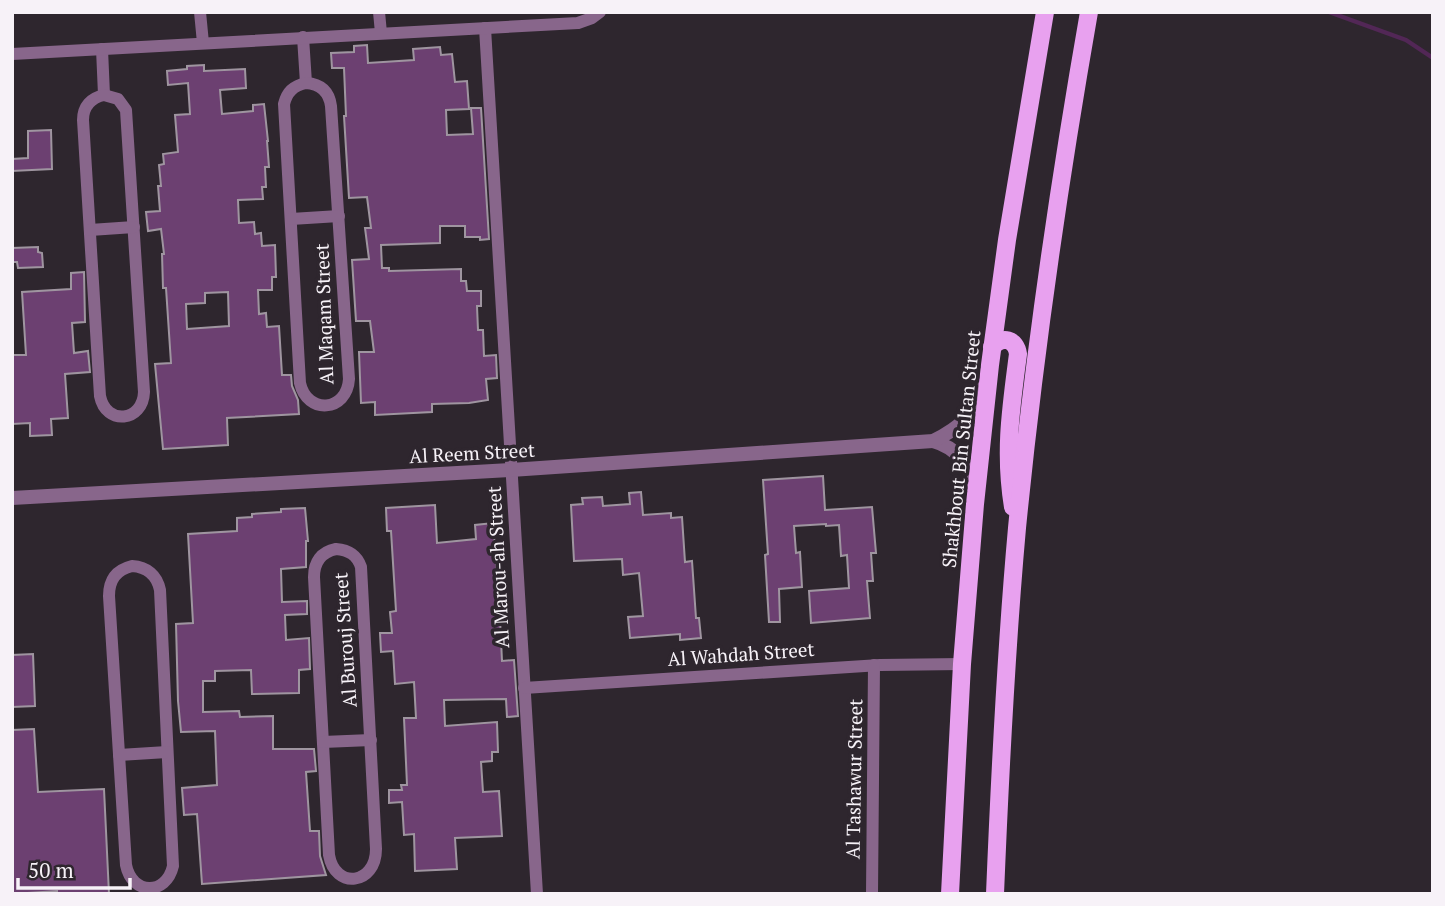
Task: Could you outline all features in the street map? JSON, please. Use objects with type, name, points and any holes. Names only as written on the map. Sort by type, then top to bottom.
[{"type":"main road","name":"Shakhbout Bin Sultan Street","points":[[950,894],[962,664],[975,504],[1007,240],[1045,12]]},
{"type":"main road","points":[[995,894],[1017,528],[1049,272],[1089,12]]},
{"type":"main road","points":[[991,356],[996,342],[1002,340],[1014,343],[1017,348],[1008,457],[1017,528]]},
{"type":"street","points":[[200,12],[203,43]]},
{"type":"street","points":[[379,12],[381,33]]},
{"type":"street","points":[[12,54],[578,23],[600,12]]},
{"type":"street","name":"Al Marou-ah Street","points":[[485,28],[537,894]]},
{"type":"street","points":[[303,37],[306,83]]},
{"type":"street","points":[[102,49],[104,95]]},
{"type":"street","name":"Al Maqam Street","points":[[306,83],[320,86],[330,98],[339,216],[349,386],[337,402],[323,405],[310,401],[300,383],[284,104],[293,87],[306,83]]},
{"type":"street","points":[[104,95],[118,99],[126,110],[134,227],[144,398],[138,410],[121,417],[104,408],[100,396],[83,113],[91,100],[104,95]]},
{"type":"street","name":"Al Maqam Street","points":[[291,219],[339,216]]},
{"type":"street","points":[[90,230],[134,227]]},
{"type":"street","name":"Al Reem Street","points":[[12,498],[512,470],[933,441],[968,418],[983,394],[991,356]]},
{"type":"street","points":[[933,441],[949,447],[964,462],[974,483],[975,504]]},
{"type":"street","name":"Al Burouj Street","points":[[343,549],[355,556],[361,567],[371,740],[376,856],[372,869],[361,878],[339,875],[330,863],[323,742],[314,570],[324,553],[343,549]]},
{"type":"street","points":[[132,566],[151,572],[158,584],[173,866],[167,880],[150,891],[136,884],[127,873],[119,755],[109,589],[114,576],[132,566]]},
{"type":"street","name":"Al Wahdah Street","points":[[524,688],[874,665],[962,664]]},
{"type":"street","name":"Al Tashawur Street","points":[[872,894],[874,665]]},
{"type":"street","points":[[323,742],[371,740]]},
{"type":"street","points":[[119,755],[167,752]]},
{"type":"street","points":[[354,879],[355,894]]},
{"type":"building","points":[[367,45],[368,63],[414,60],[413,49],[440,47],[441,55],[452,54],[455,82],[467,81],[469,109],[446,110],[447,135],[473,134],[471,108],[481,108],[489,239],[465,237],[465,226],[440,226],[440,243],[381,245],[382,268],[389,268],[389,271],[461,269],[461,281],[466,281],[467,291],[481,291],[481,306],[477,306],[478,330],[483,330],[484,356],[496,355],[497,378],[486,379],[488,400],[432,404],[432,412],[375,415],[375,402],[361,403],[359,352],[374,352],[370,321],[356,321],[352,260],[369,259],[365,228],[371,228],[367,197],[349,198],[344,68],[332,68],[331,53],[354,52],[354,46]]},
{"type":"building","points":[[204,65],[204,71],[245,69],[246,88],[220,90],[222,114],[253,111],[253,105],[264,104],[269,167],[265,167],[266,187],[262,187],[263,199],[238,200],[239,223],[254,222],[255,234],[261,233],[262,246],[275,245],[276,277],[272,277],[272,290],[258,290],[259,314],[266,313],[267,327],[279,326],[282,375],[291,375],[299,414],[227,418],[228,445],[163,449],[155,364],[171,363],[166,288],[163,288],[164,254],[161,229],[148,231],[146,212],[160,211],[159,165],[164,164],[163,154],[178,152],[175,115],[190,114],[188,83],[168,85],[167,71],[187,69],[187,66]],"holes":[[[228,292],[229,326],[187,329],[186,304],[205,303],[205,293]]]},
{"type":"building","points":[[51,130],[52,169],[12,171],[12,159],[28,158],[28,131]]},
{"type":"building","points":[[38,247],[38,252],[42,253],[43,267],[18,268],[17,262],[12,262],[12,248]]},
{"type":"building","points":[[84,272],[85,322],[72,323],[74,353],[88,351],[90,372],[65,374],[68,418],[51,419],[52,435],[30,436],[30,423],[12,424],[12,355],[26,355],[22,292],[71,289],[71,273]]},
{"type":"building","points":[[823,476],[825,510],[872,507],[876,553],[871,553],[873,581],[867,581],[870,618],[811,623],[809,591],[849,588],[847,555],[841,556],[839,525],[826,524],[794,526],[796,553],[800,552],[802,587],[779,589],[780,622],[769,622],[763,480]]},
{"type":"building","points":[[641,492],[643,515],[671,513],[671,518],[682,517],[685,562],[692,561],[696,618],[699,618],[701,638],[680,640],[680,634],[630,638],[628,617],[643,616],[639,573],[623,575],[622,559],[574,561],[571,505],[583,504],[582,498],[602,497],[603,506],[630,504],[629,493]]},
{"type":"building","points":[[435,505],[437,543],[476,539],[475,525],[493,523],[502,661],[514,660],[518,716],[507,717],[506,699],[444,700],[445,726],[497,722],[498,752],[492,752],[492,761],[481,762],[483,792],[499,791],[502,836],[455,838],[457,869],[415,871],[414,834],[404,835],[402,802],[389,803],[389,790],[402,790],[401,785],[407,785],[404,718],[416,718],[414,682],[395,684],[393,651],[381,652],[380,633],[392,633],[390,612],[396,611],[391,531],[387,531],[386,508]]},
{"type":"building","points":[[305,508],[308,541],[306,567],[281,569],[282,602],[307,601],[307,614],[285,615],[286,640],[309,638],[310,669],[299,670],[299,693],[252,694],[251,670],[215,671],[215,681],[203,681],[203,712],[239,711],[240,717],[273,716],[273,749],[314,749],[316,771],[306,772],[310,831],[319,831],[320,856],[326,875],[202,884],[197,814],[184,815],[182,788],[217,785],[215,731],[181,732],[176,624],[193,623],[188,534],[237,531],[237,518],[281,512],[281,509]]},
{"type":"building","points":[[33,654],[35,706],[12,707],[12,655]]},
{"type":"building","points":[[34,729],[38,792],[104,789],[109,894],[57,894],[57,891],[12,894],[12,730]]},
{"type":"waterway","points":[[1329,12],[1406,40],[1433,58]]}]
